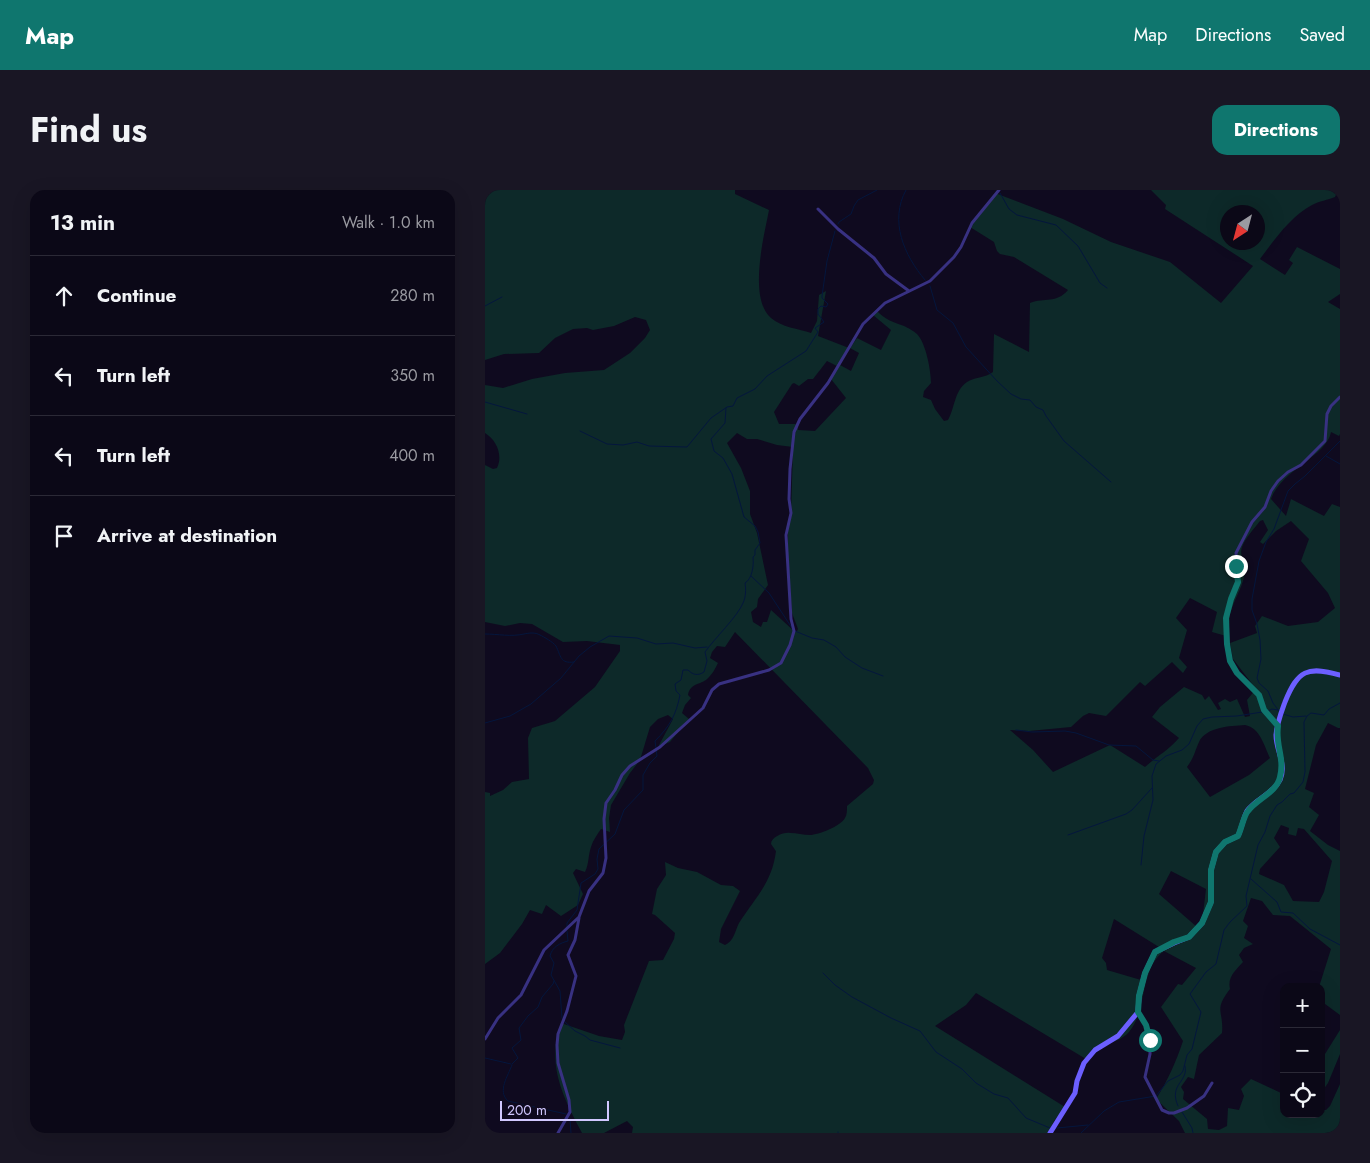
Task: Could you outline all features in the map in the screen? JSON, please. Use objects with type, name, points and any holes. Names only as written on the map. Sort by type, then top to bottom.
[{"type":"street","points":[[558,1133],[570,1112],[569,1100],[558,1063],[557,1045],[558,1034],[567,1011],[575,976],[568,955],[575,940],[579,917],[589,891],[603,872],[606,858],[604,819],[606,803],[630,766],[660,747],[703,708],[712,690],[719,684],[769,670],[781,663],[794,631],[791,619],[786,535],[791,513],[789,499],[790,469],[795,432],[800,419],[828,383],[863,324],[885,303],[930,281],[954,257],[961,247],[972,223],[999,190]]},
{"type":"street","points":[[818,208],[837,229],[874,258],[885,274],[910,292]]},
{"type":"street","points":[[1278,726],[1264,710],[1259,695],[1237,673],[1230,661],[1226,618],[1238,582],[1236,553],[1252,522],[1265,507],[1277,481],[1301,465],[1325,441],[1327,414],[1331,406],[1340,397]]},
{"type":"street","points":[[1050,1133],[1075,1093],[1077,1080],[1084,1063],[1095,1050],[1119,1036],[1138,1012],[1139,996],[1145,973],[1155,952],[1189,937],[1202,923],[1211,902],[1211,870],[1216,852],[1225,842],[1238,836],[1246,812],[1270,792],[1280,780],[1283,764],[1276,736],[1292,685],[1297,678],[1309,671],[1320,670],[1340,676]]},
{"type":"street","points":[[485,1039],[498,1018],[521,995],[544,950],[579,917]]},
{"type":"street","points":[[1138,1012],[1146,1025],[1150,1040],[1145,1077],[1162,1110],[1174,1113],[1187,1108],[1204,1096],[1212,1083]]},
{"type":"green space","points":[[485,190],[735,190],[735,194],[769,210],[761,250],[759,282],[760,296],[764,309],[771,318],[785,326],[811,333],[817,321],[819,295],[826,291],[818,336],[849,348],[840,365],[851,371],[859,353],[850,348],[857,338],[881,350],[891,330],[873,315],[877,311],[893,322],[911,330],[920,338],[929,365],[931,383],[924,391],[923,397],[931,400],[944,421],[948,420],[957,395],[967,382],[993,372],[994,334],[1029,352],[1030,303],[1055,299],[1068,290],[1014,257],[1000,254],[994,242],[970,227],[995,193],[1063,219],[1111,242],[1170,262],[1221,303],[1253,266],[1228,250],[1265,250],[1265,205],[1220,205],[1220,245],[1165,209],[1166,205],[1151,190],[1338,190],[1335,197],[1315,204],[1297,216],[1283,229],[1260,259],[1285,275],[1293,263],[1289,260],[1297,247],[1340,269],[1340,294],[1328,302],[1340,309],[1340,434],[1339,436],[1331,432],[1328,441],[1313,456],[1284,479],[1271,499],[1286,516],[1291,499],[1324,516],[1332,504],[1340,507],[1340,728],[1328,723],[1316,745],[1305,789],[1314,793],[1309,807],[1319,815],[1310,831],[1328,845],[1340,851],[1340,1015],[1325,1004],[1325,983],[1320,983],[1331,949],[1290,916],[1273,915],[1262,901],[1251,898],[1243,921],[1248,926],[1244,938],[1253,944],[1244,948],[1239,955],[1243,962],[1231,977],[1230,989],[1222,1002],[1220,1011],[1222,1033],[1199,1055],[1194,1079],[1188,1077],[1181,1087],[1184,1092],[1183,1099],[1207,1119],[1208,1129],[1219,1130],[1227,1126],[1228,1108],[1239,1110],[1244,1096],[1241,1089],[1251,1079],[1280,1093],[1280,1118],[1325,1118],[1325,1110],[1330,1106],[1340,1084],[1340,1133],[1185,1133],[1179,1121],[1156,1099],[1178,1056],[1183,1041],[1161,1007],[1178,984],[1182,985],[1196,968],[1164,951],[1151,968],[1139,1012],[1129,1032],[1086,1059],[976,993],[966,1005],[935,1026],[1065,1107],[1054,1121],[1048,1133],[632,1133],[633,1127],[627,1121],[604,1133],[582,1133],[563,1093],[556,1066],[555,1052],[561,1023],[599,1036],[622,1040],[625,1032],[624,1025],[649,961],[663,960],[674,939],[675,933],[652,914],[657,889],[666,875],[665,862],[678,868],[697,872],[721,885],[733,886],[740,891],[721,929],[719,942],[725,945],[732,938],[739,923],[767,881],[776,851],[771,844],[773,839],[785,833],[814,835],[834,827],[845,818],[847,806],[873,784],[874,780],[868,768],[735,632],[725,647],[717,646],[712,652],[710,658],[718,663],[708,678],[695,685],[689,691],[688,695],[691,698],[685,705],[682,713],[689,719],[670,742],[658,747],[673,719],[668,715],[658,719],[650,727],[640,760],[611,805],[609,818],[610,832],[601,829],[592,844],[585,872],[576,869],[573,873],[583,894],[578,905],[561,916],[546,905],[542,914],[530,910],[500,953],[485,964],[485,792],[490,793],[490,796],[503,790],[512,782],[529,779],[528,738],[532,728],[555,721],[595,687],[620,651],[620,645],[587,641],[563,642],[532,624],[520,623],[505,626],[485,622],[485,465],[493,469],[497,468],[499,453],[496,444],[485,433],[485,385],[503,388],[532,379],[565,373],[604,370],[630,353],[650,330],[646,320],[635,317],[614,326],[593,330],[587,328],[573,329],[555,338],[539,353],[504,354],[485,360]],"holes":[[[827,361],[837,366],[831,379],[846,398],[815,431],[798,430],[798,426],[795,424],[779,424],[774,412],[792,384],[794,383],[799,386],[808,379],[813,379]],[[737,433],[747,439],[757,439],[777,445],[793,447],[788,558],[792,613],[797,631],[794,631],[771,610],[767,622],[763,622],[761,627],[753,622],[751,612],[757,607],[758,599],[768,585],[757,533],[750,514],[750,491],[741,468],[727,443]],[[1263,520],[1268,530],[1260,542],[1263,544],[1276,531],[1291,521],[1309,539],[1301,561],[1328,593],[1335,608],[1318,622],[1288,626],[1262,616],[1255,626],[1257,633],[1230,643],[1233,659],[1256,689],[1247,700],[1250,716],[1245,717],[1237,699],[1230,702],[1225,699],[1218,703],[1221,709],[1218,710],[1209,696],[1205,700],[1202,695],[1184,687],[1160,707],[1152,717],[1179,738],[1145,767],[1110,745],[1053,772],[1033,750],[1010,730],[1029,731],[1071,727],[1089,713],[1106,716],[1140,682],[1145,686],[1172,662],[1183,673],[1187,667],[1179,658],[1187,630],[1176,618],[1190,598],[1217,612],[1212,632],[1226,636],[1229,628],[1230,614],[1245,575],[1245,566],[1241,553],[1242,547],[1260,521]],[[1245,725],[1258,733],[1270,758],[1249,775],[1210,797],[1187,767],[1199,742],[1202,737],[1213,730]],[[1281,825],[1289,828],[1288,834],[1296,836],[1298,828],[1304,829],[1332,861],[1324,892],[1319,902],[1293,901],[1284,885],[1259,874],[1260,869],[1280,847],[1274,838]],[[1171,871],[1206,889],[1203,914],[1197,927],[1159,894]],[[1114,919],[1159,947],[1154,952],[1141,980],[1107,970],[1106,963],[1102,958]]]},
{"type":"green space","points":[[1340,1030],[1340,1054],[1325,1087],[1325,1073],[1325,1054]]},
{"type":"waterway","points":[[838,224],[851,214],[858,200],[877,190]]},
{"type":"waterway","points":[[906,190],[899,214],[901,237],[911,260],[925,280]]},
{"type":"waterway","points":[[1000,193],[1009,209],[1017,215],[1056,225],[1078,246],[1100,283],[1107,288]]},
{"type":"waterway","points":[[580,431],[607,444],[623,445],[637,442],[649,446],[687,447],[711,418],[727,407],[733,406],[737,398],[755,389],[767,376],[806,351],[818,332],[815,328],[824,322],[818,314],[818,309],[821,306],[826,307],[828,304],[822,296],[827,261],[835,231]]},
{"type":"waterway","points":[[930,286],[937,310],[953,323],[966,347],[997,381],[1011,394],[1021,399],[1030,400],[1036,407],[1043,410],[1064,441],[1111,482]]},
{"type":"waterway","points":[[485,306],[502,297]]},
{"type":"waterway","points":[[485,402],[527,414]]},
{"type":"waterway","points":[[567,927],[567,923],[577,910],[581,883],[595,874],[598,869],[599,849],[615,834],[624,810],[643,790],[643,775],[657,756],[655,741],[672,720],[677,709],[680,695],[676,691],[675,684],[681,680],[683,670],[696,674],[704,672],[707,661],[705,652],[736,614],[744,601],[746,593],[745,583],[751,575],[753,557],[760,543],[755,526],[744,517],[732,474],[723,458],[714,451],[711,439],[725,423],[726,408]]},
{"type":"waterway","points":[[1279,711],[1268,691],[1259,683],[1257,678],[1261,659],[1260,640],[1252,610],[1252,599],[1259,561],[1266,542],[1274,529],[1288,491],[1340,441]]},
{"type":"waterway","points":[[1326,456],[1340,464]]},
{"type":"waterway","points":[[751,576],[769,593],[792,628]]},
{"type":"waterway","points":[[795,631],[812,638],[824,640],[862,668],[883,676]]},
{"type":"waterway","points":[[485,634],[538,634],[555,644],[563,660],[574,662]]},
{"type":"waterway","points":[[485,723],[510,716],[531,704],[561,678],[579,656],[609,636],[637,638],[656,644],[673,643],[695,648],[707,647]]},
{"type":"waterway","points":[[1081,1133],[1104,1111],[1119,1102],[1156,1096],[1168,1081],[1180,1075],[1183,1071],[1187,1055],[1192,1049],[1201,1012],[1190,994],[1206,972],[1216,964],[1224,930],[1247,906],[1246,896],[1258,845],[1270,816],[1277,805],[1294,793],[1303,782],[1305,772],[1304,722],[1311,713],[1324,715],[1329,709],[1340,703]]},
{"type":"waterway","points":[[1268,711],[1272,709],[1278,710]]},
{"type":"waterway","points":[[1141,865],[1144,836],[1153,800],[1152,776],[1156,764],[1166,756],[1182,750],[1189,744],[1197,726],[1203,719],[1262,712]]},
{"type":"waterway","points":[[1283,714],[1293,717],[1306,716]]},
{"type":"waterway","points":[[1016,730],[1032,732],[1065,731],[1109,745],[1136,746],[1153,760],[1159,761]]},
{"type":"waterway","points":[[1068,835],[1126,814],[1152,788]]},
{"type":"waterway","points":[[1251,879],[1277,902],[1281,912],[1293,913],[1310,929],[1340,945]]},
{"type":"waterway","points":[[562,1018],[560,991],[551,975],[554,963],[550,956],[557,946],[568,941],[567,931]]},
{"type":"waterway","points":[[823,973],[835,985],[852,997],[920,1031],[936,1052],[962,1069],[976,1083],[994,1094],[1008,1098],[1026,1118],[1050,1128]]},
{"type":"waterway","points":[[512,1064],[518,1058],[512,1048],[521,1040],[519,1028],[538,1007],[542,997],[554,981]]},
{"type":"waterway","points":[[565,1022],[590,1040],[620,1048]]},
{"type":"waterway","points":[[485,1058],[511,1064]]},
{"type":"waterway","points":[[512,1065],[503,1088],[503,1093],[508,1101],[566,1114]]},
{"type":"waterway","points":[[1178,1106],[1175,1093],[1184,1076],[1185,1066]]},
{"type":"waterway","points":[[1182,1112],[1193,1133]]},
{"type":"waterway","points":[[570,1119],[571,1133]]},
{"type":"waterway","points":[[1057,1128],[1088,1125]]},
{"type":"route","points":[[1150,1040],[1146,1025],[1138,1012],[1139,996],[1145,973],[1155,952],[1189,937],[1202,923],[1211,902],[1211,870],[1216,852],[1225,842],[1238,836],[1244,824],[1246,812],[1270,792],[1280,780],[1283,764],[1276,736],[1278,726],[1264,710],[1259,695],[1237,673],[1230,661],[1226,618],[1238,582],[1236,566]]}]
